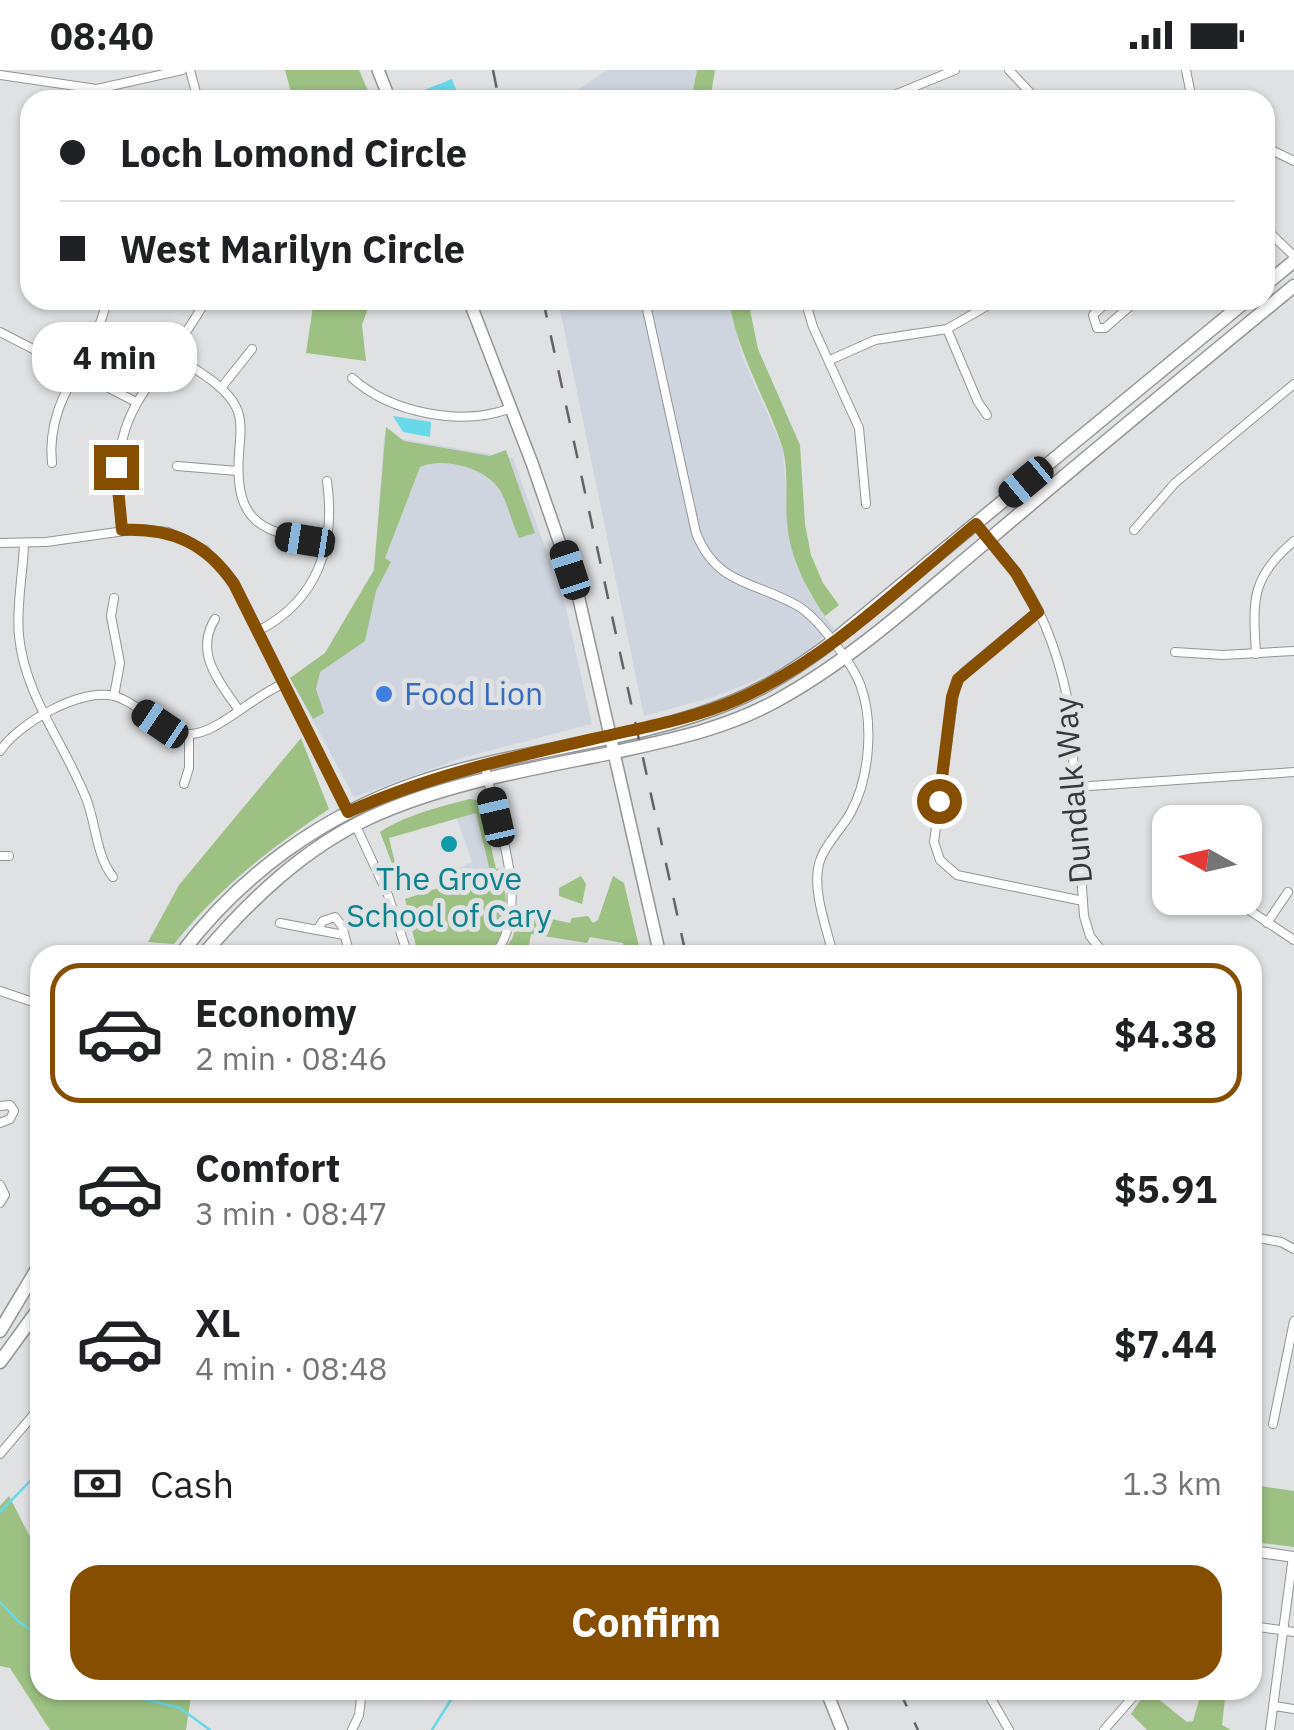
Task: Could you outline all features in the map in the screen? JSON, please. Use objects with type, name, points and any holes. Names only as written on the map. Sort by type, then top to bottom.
[{"type":"main road","points":[[1275,276],[1294,259]]},
{"type":"main road","points":[[472,310],[579,599],[658,945]]},
{"type":"main road","points":[[188,945],[248,880],[293,845],[348,812],[419,782],[668,723],[736,700],[795,669],[1235,310]]},
{"type":"main road","points":[[212,945],[262,892],[300,861],[356,825],[416,800],[722,726],[773,703],[843,658],[1265,310]]},
{"type":"main road","points":[[0,1331],[30,1281]]},
{"type":"main road","points":[[0,1362],[30,1321]]},
{"type":"main road","points":[[830,1700],[842,1730]]},
{"type":"street","points":[[0,75],[97,89],[182,70]]},
{"type":"street","points":[[901,90],[955,70]]},
{"type":"street","points":[[1009,70],[1027,90]]},
{"type":"street","points":[[1275,239],[1294,259]]},
{"type":"street","points":[[52,463],[54,416],[96,335],[104,310]]},
{"type":"street","points":[[122,530],[116,467],[124,430],[136,402],[199,310]]},
{"type":"street","points":[[647,310],[696,533],[705,555],[735,580],[800,607],[832,642],[860,686],[867,732],[860,792],[819,865],[818,883],[831,945]]},
{"type":"street","points":[[808,310],[859,428],[866,504]]},
{"type":"street","points":[[830,360],[875,340],[947,329],[980,310]]},
{"type":"street","points":[[1099,310],[1093,316],[1096,328],[1104,328],[1125,310]]},
{"type":"street","points":[[947,329],[987,415]]},
{"type":"street","points":[[0,332],[136,402]]},
{"type":"street","points":[[221,388],[252,349]]},
{"type":"street","points":[[170,352],[221,388],[240,416],[238,470],[242,504],[259,525],[282,536],[328,543]]},
{"type":"street","points":[[352,378],[388,403],[428,411],[476,418],[511,408]]},
{"type":"street","points":[[1134,530],[1175,482],[1294,384]]},
{"type":"street","points":[[177,466],[238,470]]},
{"type":"street","points":[[258,631],[285,615],[308,591],[328,543],[327,481]]},
{"type":"street","name":"Dundalk Way","points":[[976,524],[1016,573],[1038,612],[1068,700],[1083,901],[1087,928],[1098,945]]},
{"type":"street","points":[[0,543],[24,544],[122,530],[168,532],[204,550],[234,584],[258,631],[356,825],[388,896],[405,945]]},
{"type":"street","points":[[1256,654],[1254,608],[1258,583],[1269,564],[1294,542]]},
{"type":"street","points":[[24,544],[19,639],[28,679],[83,791],[104,866],[113,876]]},
{"type":"street","points":[[114,598],[111,616],[120,652],[114,696]]},
{"type":"street","points":[[1038,612],[964,672],[955,686],[934,842],[944,866],[956,875],[1083,901]]},
{"type":"street","points":[[215,619],[208,630],[206,651],[217,678],[238,710]]},
{"type":"street","points":[[1175,652],[1202,655],[1294,651]]},
{"type":"street","points":[[0,751],[15,733],[79,698],[114,696],[160,724],[189,734],[210,729],[283,684]]},
{"type":"street","points":[[184,784],[189,768],[189,734]]},
{"type":"street","points":[[484,766],[514,902],[508,934],[501,945]]},
{"type":"street","points":[[1076,787],[1294,772]]},
{"type":"street","points":[[1267,923],[1288,892]]},
{"type":"street","points":[[1255,915],[1294,940]]},
{"type":"street","points":[[317,930],[324,921],[335,917],[347,945]]},
{"type":"street","points":[[280,923],[344,934]]},
{"type":"street","points":[[0,991],[30,1001]]},
{"type":"street","points":[[0,1106],[10,1105],[14,1111],[10,1119],[0,1122]]},
{"type":"street","points":[[0,1186],[5,1195],[0,1203]]},
{"type":"street","points":[[1262,1239],[1294,1249]]},
{"type":"street","points":[[1273,1424],[1294,1321]]},
{"type":"street","points":[[0,1454],[30,1419]]},
{"type":"street","points":[[1262,1552],[1294,1556],[1270,1730]]},
{"type":"street","points":[[1262,1628],[1294,1632]]},
{"type":"street","points":[[352,1730],[361,1700]]},
{"type":"street","points":[[829,1700],[834,1730]]},
{"type":"street","points":[[992,1700],[1009,1730]]},
{"type":"street","points":[[1104,1730],[1130,1700]]},
{"type":"street","points":[[1274,1706],[1294,1709]]},
{"type":"shaded area","points":[[607,70],[697,70],[693,90],[577,90]]},
{"type":"shaded area","points":[[560,310],[731,310],[742,356],[783,449],[788,527],[796,561],[809,593],[834,629],[783,669],[714,697],[644,716]]},
{"type":"shaded area","points":[[384,436],[513,458],[565,604],[592,724],[465,757],[354,797],[290,678],[325,653],[374,570]]},
{"type":"shaded area","points":[[476,813],[491,871],[447,887],[444,874],[472,862],[456,816]]},
{"type":"green space","points":[[285,70],[359,70],[368,90],[290,90]]},
{"type":"green space","points":[[697,70],[715,70],[712,90],[693,90]]},
{"type":"green space","points":[[312,310],[367,310],[362,325],[366,361],[306,353]]},
{"type":"green space","points":[[731,310],[750,310],[758,349],[800,445],[811,555],[823,583],[839,605],[825,616],[795,560],[787,523],[782,446]]},
{"type":"green space","points":[[386,427],[404,441],[490,456],[506,450],[535,533],[519,538],[501,492],[486,476],[452,464],[420,467],[385,558],[391,562],[376,591],[365,641],[320,672],[316,689],[324,713],[313,719],[290,678],[325,653],[374,570]]},
{"type":"green space","points":[[301,738],[329,809],[246,870],[174,944],[148,942],[179,885]]},
{"type":"green space","points":[[470,799],[477,800],[482,807],[505,891],[504,924],[496,945],[416,945],[405,899],[490,871],[476,813],[389,838],[400,884],[380,832],[434,809]]},
{"type":"green space","points":[[581,876],[586,884],[582,904],[559,896],[559,888]]},
{"type":"green space","points":[[613,876],[624,883],[639,945],[590,937],[587,943],[531,934],[529,945],[508,945],[522,909],[543,911],[542,917],[570,923],[572,918],[588,916],[593,923],[598,920]]},
{"type":"green space","points":[[1262,1486],[1294,1491],[1294,1547],[1262,1543]]},
{"type":"green space","points":[[9,1496],[30,1537],[30,1699],[10,1668],[0,1666],[0,1506]]},
{"type":"green space","points":[[31,1700],[190,1700],[186,1730],[50,1730]]},
{"type":"green space","points":[[1140,1700],[1160,1700],[1187,1722],[1193,1721],[1199,1700],[1225,1700],[1222,1725],[1231,1730],[1147,1730],[1131,1714]]},
{"type":"water","points":[[452,79],[456,90],[424,90]]},
{"type":"water","points":[[393,416],[431,422],[430,437],[403,432]]},
{"type":"waterway","points":[[0,1512],[30,1481]]},
{"type":"waterway","points":[[0,1602],[30,1629]]},
{"type":"waterway","points":[[148,1700],[180,1708],[210,1730]]},
{"type":"waterway","points":[[432,1730],[451,1700]]},
{"type":"railway","points":[[493,70],[497,90]]},
{"type":"railway","points":[[545,310],[684,945]]},
{"type":"railway","points":[[904,1700],[918,1730]]},
{"type":"place","name":"Food Lion","points":[[384,694]]},
{"type":"place","name":"The Grove School of Cary","points":[[449,844]]},
{"type":"route","points":[[116,467],[122,530],[156,530],[186,539],[216,560],[234,584],[348,812],[419,782],[668,723],[736,700],[795,669],[832,642],[976,524],[1024,584],[1038,612],[958,679],[952,697],[939,801]]}]
